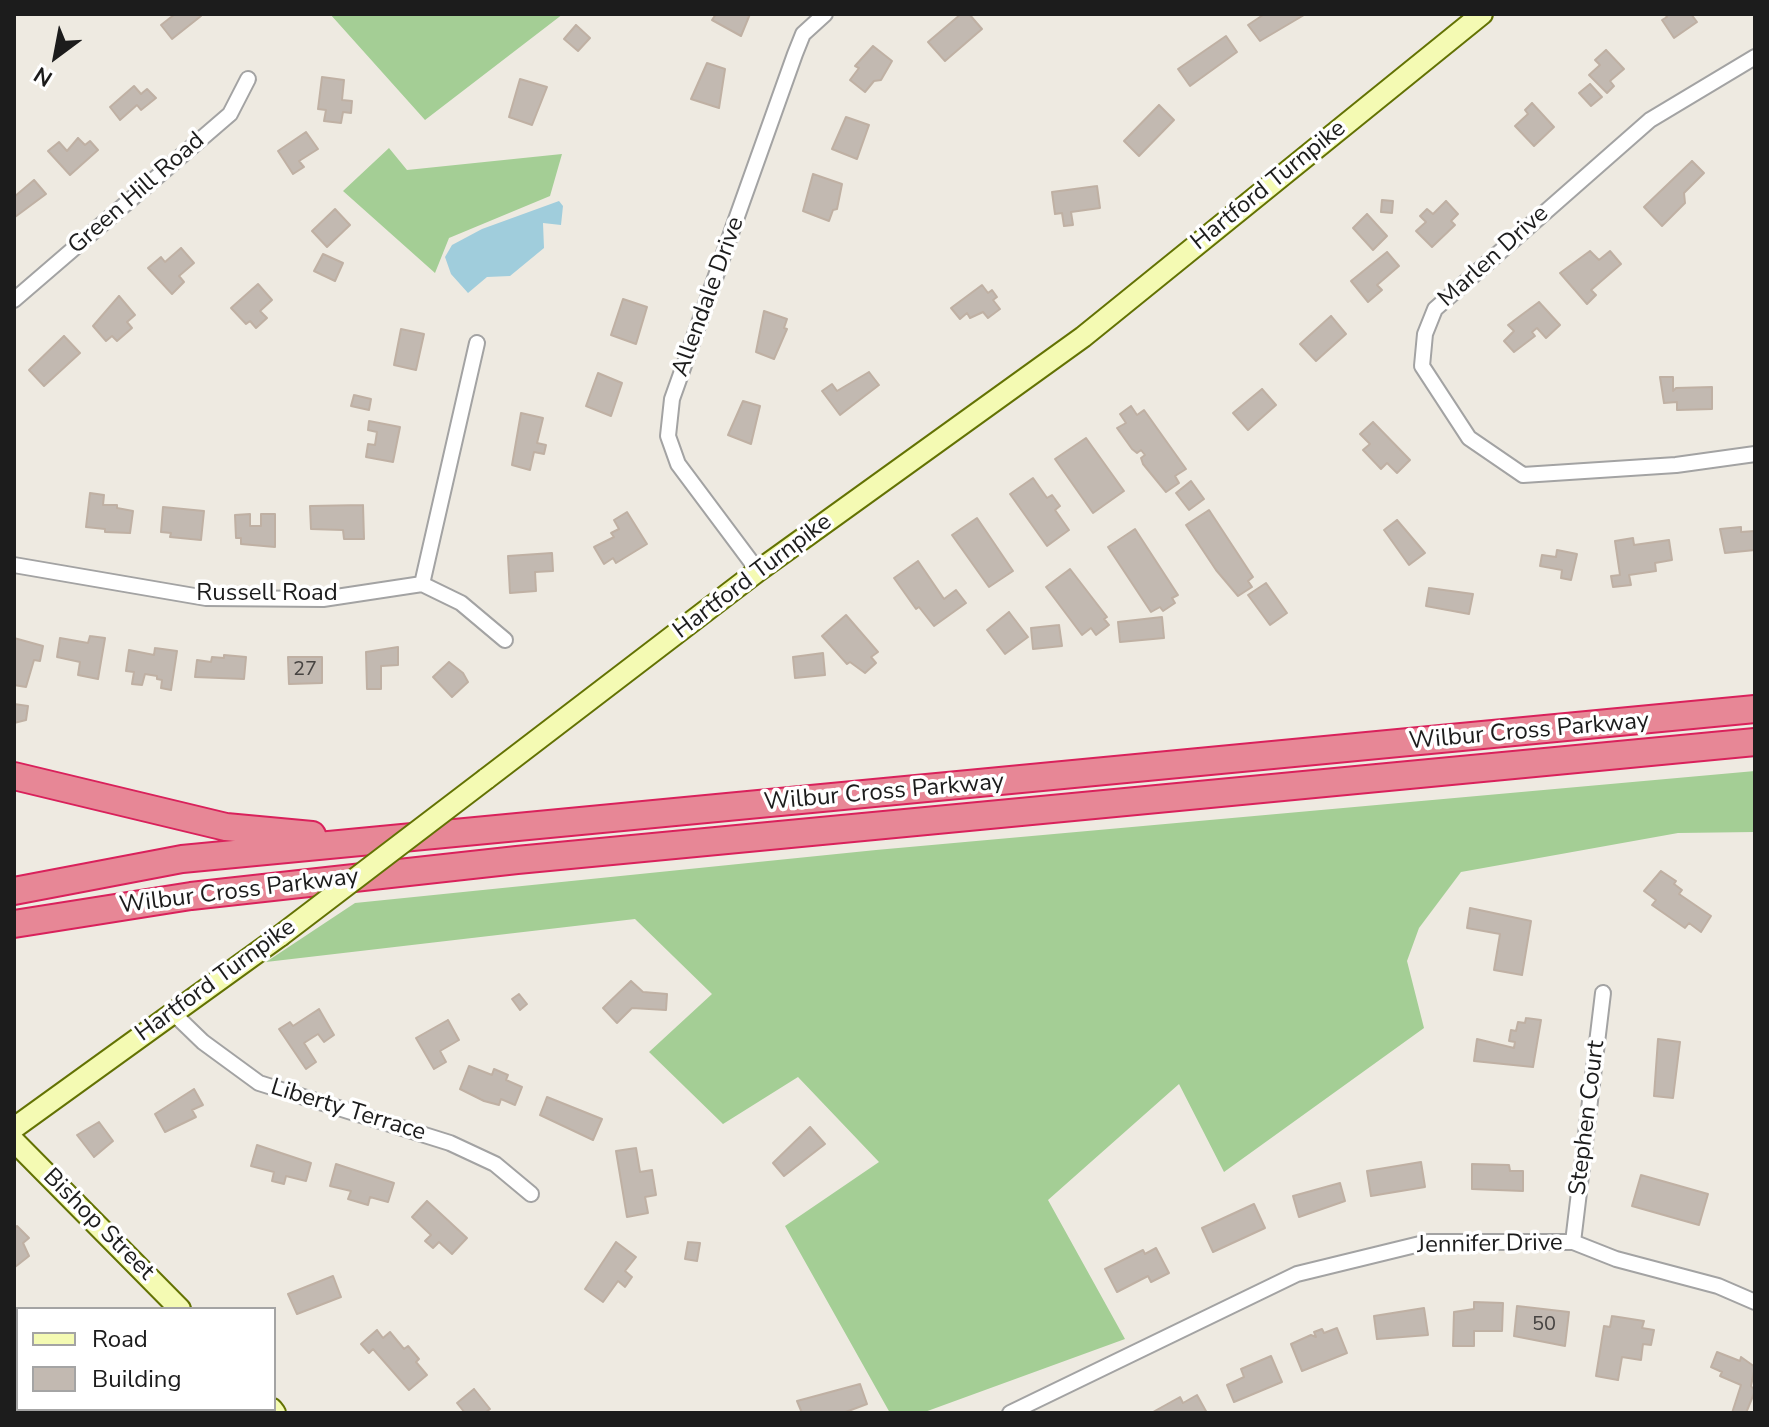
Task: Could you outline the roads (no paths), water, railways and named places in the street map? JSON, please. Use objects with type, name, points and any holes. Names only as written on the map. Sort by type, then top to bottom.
[{"type":"highway","name":"Wilbur Cross Parkway","points":[[14,891],[182,859],[1755,709]]},
{"type":"highway","name":"Wilbur Cross Parkway","points":[[14,924],[191,896],[501,862],[1755,742]]},
{"type":"highway","points":[[14,776],[226,827],[375,842]]},
{"type":"main road","name":"Hartford Turnpike","points":[[14,1128],[280,936],[758,571],[1083,337],[1482,14]]},
{"type":"main road","name":"Bishop Street","points":[[14,1141],[178,1307]]},
{"type":"street","name":"Allendale Drive","points":[[758,571],[678,464],[668,436],[672,399],[795,54],[803,34],[825,14]]},
{"type":"street","name":"Marlen Drive","points":[[1755,57],[1650,120],[1435,309],[1425,334],[1422,366],[1469,438],[1523,475],[1676,465],[1755,454]]},
{"type":"street","name":"Green Hill Road","points":[[14,300],[230,114],[248,79]]},
{"type":"street","points":[[477,343],[422,584],[461,603],[505,640]]},
{"type":"street","name":"Russell Road","points":[[14,565],[206,598],[323,599],[422,584]]},
{"type":"street","name":"Stephen Court","points":[[1573,1242],[1603,993]]},
{"type":"street","name":"Liberty Terrace","points":[[173,1013],[203,1042],[259,1083],[450,1143],[495,1164],[531,1194]]},
{"type":"street","name":"Jennifer Drive","points":[[1010,1413],[1297,1274],[1428,1242],[1573,1242],[1616,1259],[1718,1286],[1755,1302]]},
{"type":"water","points":[[559,201],[563,206],[561,225],[543,223],[544,248],[510,276],[487,277],[468,293],[451,274],[445,257],[452,245],[482,229]]}]
